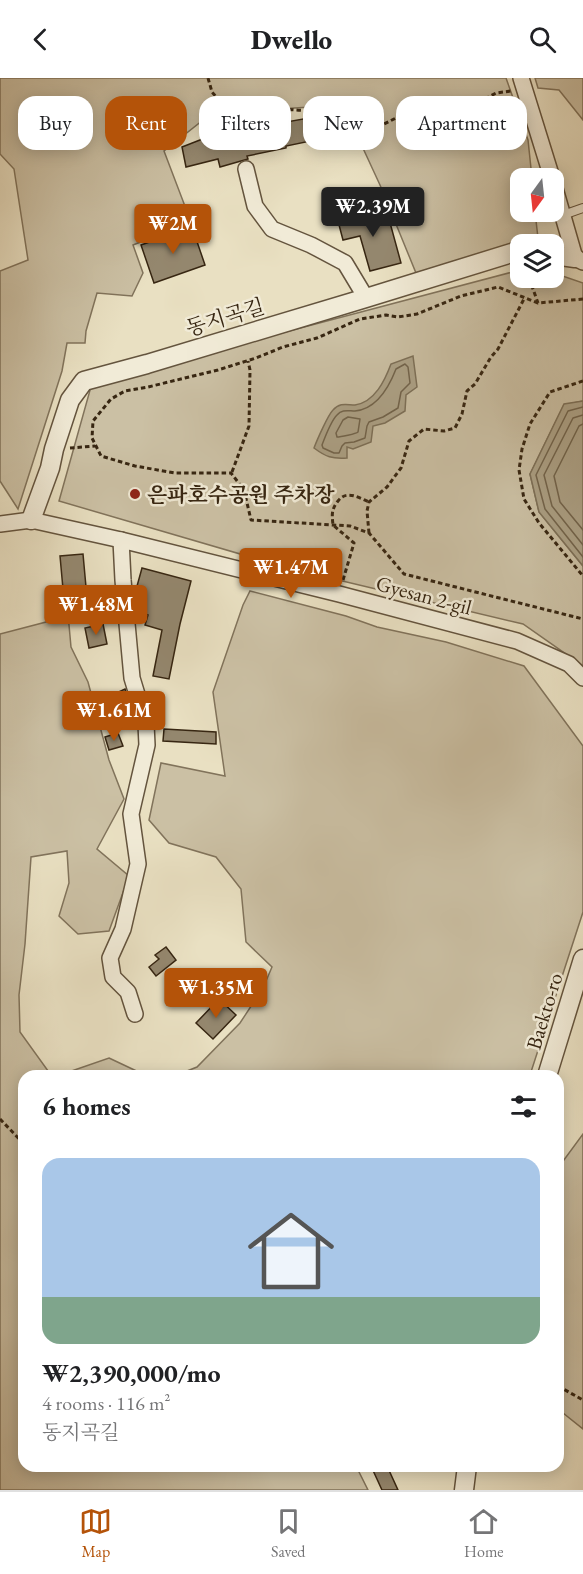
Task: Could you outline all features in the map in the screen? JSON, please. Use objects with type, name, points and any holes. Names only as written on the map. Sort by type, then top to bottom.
[{"type":"street","points":[[522,82],[549,168]]},
{"type":"street","points":[[246,169],[255,206],[272,229],[311,245],[345,263],[366,298]]},
{"type":"street","points":[[564,218],[579,260]]},
{"type":"street","name":"동지곡길","points":[[31,520],[50,468],[70,400],[84,381],[158,361],[510,253]]},
{"type":"street","points":[[564,257],[579,260]]},
{"type":"street","name":"Gyesan 2-gil","points":[[0,524],[31,520],[121,540],[517,641],[569,664],[583,678]]},
{"type":"street","points":[[121,540],[132,678],[146,724],[147,745],[131,814],[138,864],[123,929],[110,958],[113,977],[128,992],[135,1014]]},
{"type":"street","name":"Baekto-ro","points":[[550,1070],[583,959]]},
{"type":"street","points":[[464,1490],[466,1472]]},
{"type":"lane","points":[[564,215],[583,208]]},
{"type":"path","points":[[208,78],[212,92],[222,104],[249,104],[301,111],[330,108],[351,126],[368,132],[400,116],[474,105],[496,93],[514,91],[522,82]]},
{"type":"path","points":[[231,473],[175,473],[135,466],[101,456],[92,438],[93,421],[111,399],[125,391],[248,361],[283,347],[318,338],[360,319],[417,314],[461,296],[498,287],[538,303],[583,299]]},
{"type":"path","points":[[533,288],[538,303]]},
{"type":"path","points":[[369,533],[367,511],[369,502],[387,488],[401,468],[409,441],[424,429],[455,428],[462,414],[467,391],[475,384],[498,349],[525,297]]},
{"type":"path","points":[[231,473],[249,426],[250,370],[248,361]]},
{"type":"path","points":[[583,381],[550,392],[530,424],[522,449],[519,470],[524,499],[539,523],[583,576]]},
{"type":"path","points":[[54,449],[95,446]]},
{"type":"path","points":[[231,473],[244,490],[251,519],[350,526],[369,533],[404,574],[583,619]]},
{"type":"path","points":[[339,594],[354,543],[333,525],[332,511],[339,498],[346,494],[369,502]]},
{"type":"path","points":[[0,1119],[18,1138]]},
{"type":"path","points":[[564,1389],[583,1400]]},
{"type":"shaded area","points":[[0,78],[506,78],[512,96],[396,96],[396,150],[527,150],[527,137],[531,168],[510,168],[510,222],[536,222],[538,234],[510,234],[510,246],[416,273],[364,150],[384,150],[384,96],[303,96],[303,107],[291,108],[291,96],[199,96],[199,123],[187,133],[187,96],[105,96],[105,150],[165,150],[191,222],[133,245],[143,273],[132,296],[97,293],[86,331],[85,343],[67,343],[62,371],[18,509],[0,481],[0,271],[28,260],[14,169],[0,154]]},
{"type":"shaded area","points":[[535,78],[583,78],[583,120],[559,90],[538,88]]},
{"type":"shaded area","points":[[510,273],[510,288],[564,288],[564,276],[583,283],[583,401],[564,405],[530,474],[539,512],[583,566],[583,666],[523,624],[288,568],[59,501],[92,383]]},
{"type":"shaded area","points":[[250,591],[346,616],[377,627],[446,642],[524,666],[583,746],[583,912],[532,1070],[190,1070],[197,1067],[240,1023],[263,988],[272,967],[246,942],[241,889],[216,857],[169,843],[149,820],[161,763],[225,776],[213,692]]},
{"type":"shaded area","points":[[57,610],[68,614],[71,647],[88,682],[109,760],[124,799],[97,849],[129,876],[109,931],[78,934],[59,916],[69,883],[67,851],[31,857],[19,995],[20,1032],[47,1070],[18,1070],[18,1472],[359,1472],[368,1490],[0,1490],[0,634],[46,622]]},
{"type":"shaded area","points":[[109,1058],[134,1070],[74,1070]]},
{"type":"shaded area","points":[[583,1134],[583,1429],[564,1414],[564,1160]]},
{"type":"water","points":[[413,356],[417,387],[406,395],[405,411],[385,423],[373,426],[371,442],[353,449],[347,447],[347,458],[329,457],[314,448],[328,417],[336,407],[344,404],[355,405],[368,400],[382,383],[391,364]]},
{"type":"water","points":[[583,401],[583,566],[539,512],[530,474],[564,404]]},
{"type":"building","points":[[303,119],[303,143],[291,145],[291,121]]},
{"type":"building","points":[[199,140],[199,150],[276,150],[247,156],[248,159],[220,167],[218,159],[186,167],[183,150],[187,150],[187,145]]},
{"type":"building","points":[[386,208],[401,263],[370,271],[360,236],[343,240],[338,221]]},
{"type":"building","points":[[192,227],[205,265],[154,283],[141,245]]},
{"type":"building","points":[[83,554],[87,598],[64,600],[60,556]]},
{"type":"building","points":[[142,568],[191,581],[169,679],[153,676],[162,630],[145,625],[148,615],[136,611],[134,597]]},
{"type":"building","points":[[103,624],[107,644],[89,648],[85,628]]},
{"type":"building","points":[[125,689],[131,708],[109,717],[101,700]]},
{"type":"building","points":[[164,729],[216,732],[216,744],[163,741]]},
{"type":"building","points":[[118,733],[123,746],[109,750],[105,737]]},
{"type":"building","points":[[166,947],[176,960],[156,976],[149,967],[159,959],[155,955]]},
{"type":"building","points":[[219,999],[236,1015],[213,1039],[196,1023]]},
{"type":"building","points":[[374,1472],[390,1472],[398,1490],[382,1490]]},
{"type":"place","name":"은파호수공원 주차장","points":[[135,494]]}]
